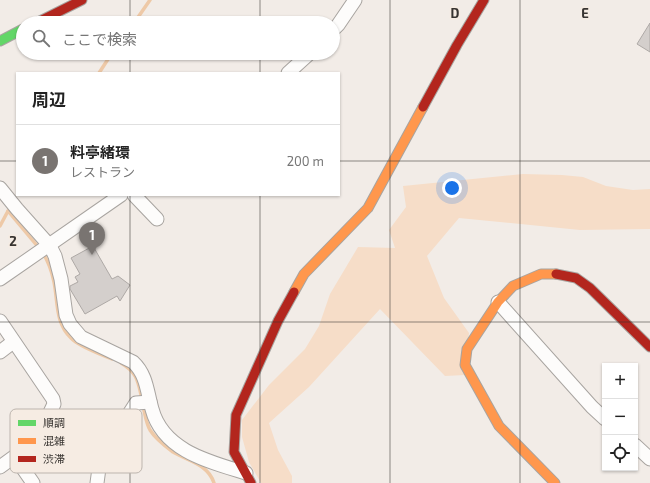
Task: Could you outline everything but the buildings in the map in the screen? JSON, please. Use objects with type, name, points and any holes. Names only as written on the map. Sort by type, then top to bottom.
[{"type":"main road","points":[[50,16],[82,0]]},
{"type":"main road","points":[[249,478],[234,452],[236,415],[278,321],[304,274],[368,208],[456,45],[484,0]]},
{"type":"main road","points":[[0,41],[16,33]]},
{"type":"main road","points":[[554,483],[499,426],[465,365],[467,349],[498,302],[513,286],[541,274],[557,274],[576,278],[590,288],[650,347]]},
{"type":"street","points":[[340,22],[355,0]]},
{"type":"street","points":[[289,72],[302,60]]},
{"type":"street","points":[[0,188],[44,249],[55,256],[66,315],[70,324],[81,337],[133,362],[139,368],[144,377],[145,402],[163,433],[179,447],[249,478]]},
{"type":"street","points":[[0,279],[120,196]]},
{"type":"street","points":[[135,196],[157,219]]},
{"type":"street","points":[[498,302],[592,407],[602,415]]},
{"type":"street","points":[[0,322],[53,399],[54,404],[52,409]]},
{"type":"street","points":[[0,352],[13,342]]},
{"type":"street","points":[[133,409],[136,404],[145,402]]},
{"type":"street","points":[[638,449],[650,459]]},
{"type":"street","points":[[0,467],[10,460]]},
{"type":"street","points":[[26,473],[33,483]]},
{"type":"street","points":[[97,483],[98,473]]},
{"type":"shaded area","points":[[523,174],[583,177],[606,186],[633,190],[650,189],[650,229],[580,230],[459,218],[427,256],[444,298],[469,333],[465,375],[445,376],[380,309],[309,387],[269,423],[278,450],[292,476],[292,483],[261,483],[249,462],[242,437],[242,420],[269,385],[305,349],[319,326],[330,294],[358,247],[395,248],[389,230],[406,207],[403,186]]},
{"type":"waterway","points":[[139,16],[150,0]]},
{"type":"waterway","points":[[100,72],[107,60]]},
{"type":"waterway","points":[[8,211],[39,248]]},
{"type":"waterway","points":[[0,226],[8,211]]},
{"type":"waterway","points":[[43,253],[52,274],[58,312],[62,326],[75,342],[112,359]]},
{"type":"waterway","points":[[121,363],[134,374],[142,399]]},
{"type":"waterway","points":[[143,406],[150,430],[155,436],[173,452],[202,467],[207,471],[214,483]]},
{"type":"traffic: fast","points":[[0,41],[16,33]]},
{"type":"traffic: slow","points":[[294,292],[304,274],[368,208],[423,107]]},
{"type":"traffic: slow","points":[[555,483],[499,426],[465,365],[467,349],[498,302],[513,286],[541,274],[556,274]]},
{"type":"traffic: jam","points":[[50,16],[82,0]]},
{"type":"traffic: jam","points":[[423,107],[484,0]]},
{"type":"traffic: jam","points":[[556,274],[576,278],[590,288],[650,347]]},
{"type":"traffic: jam","points":[[251,483],[234,452],[236,415],[278,321],[294,292]]},
{"type":"place","name":"料亭緒環","points":[[92,255]]}]
